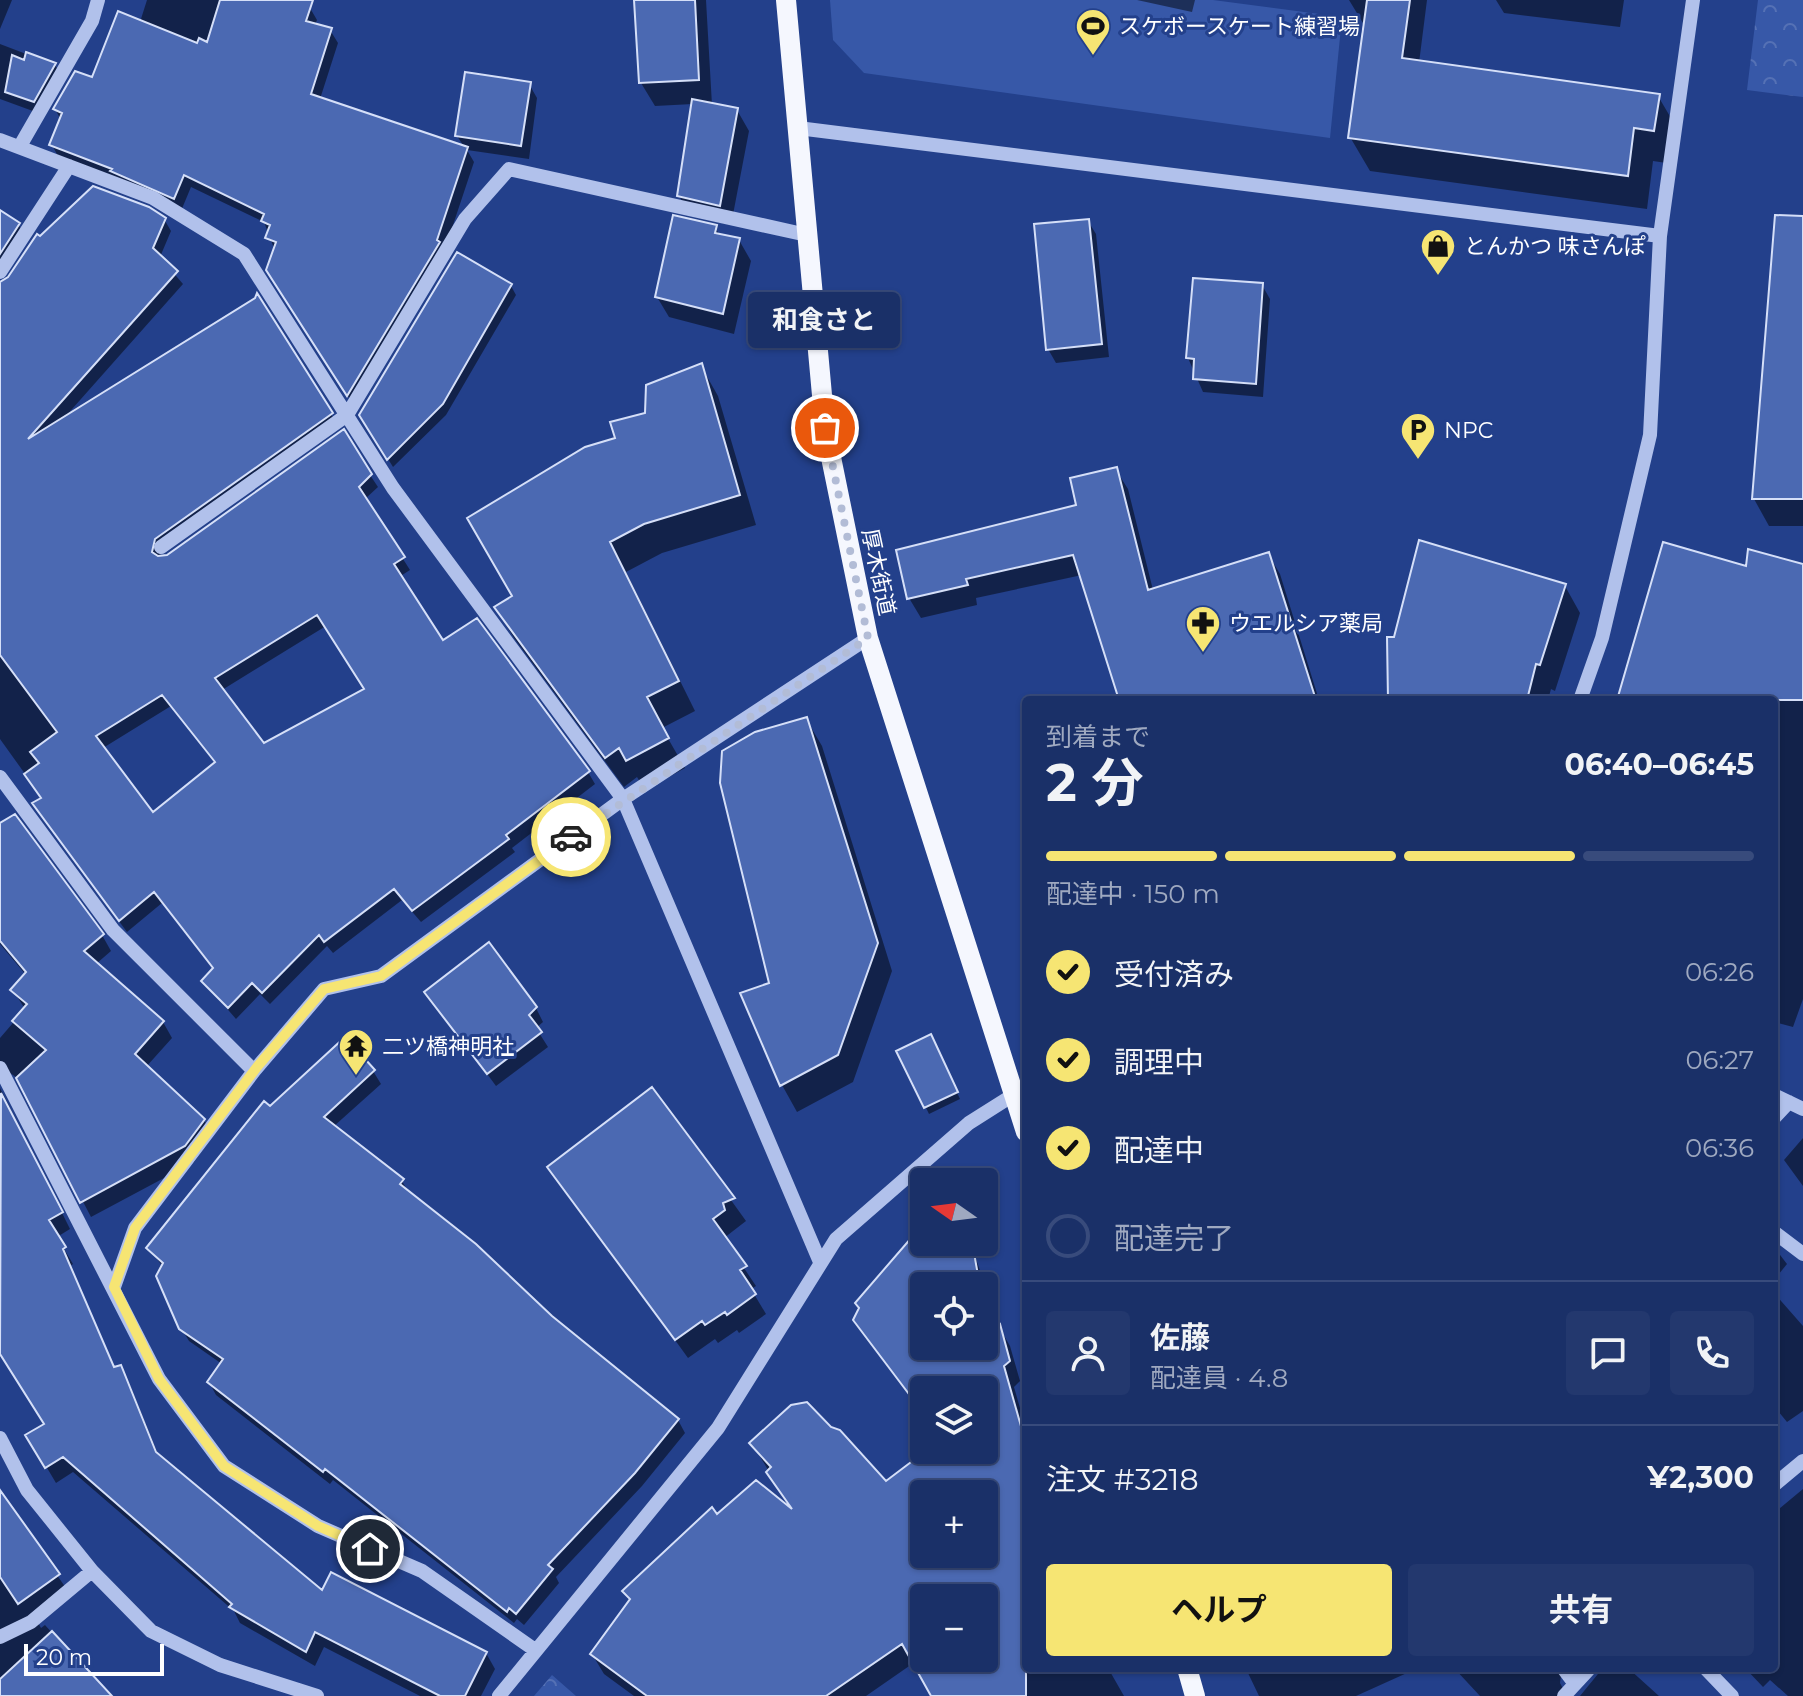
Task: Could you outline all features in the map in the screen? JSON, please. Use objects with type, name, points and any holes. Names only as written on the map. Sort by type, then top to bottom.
[{"type":"main road","name":"厚木街道","points":[[786,0],[825,428],[868,638],[1020,1090]]},
{"type":"main road","points":[[1188,1672],[1195,1696]]},
{"type":"street","points":[[20,146],[92,21],[98,0]]},
{"type":"street","points":[[1581,696],[1602,638],[1650,435],[1660,236],[1693,0]]},
{"type":"street","points":[[798,128],[1660,236]]},
{"type":"street","points":[[0,140],[153,198],[244,254],[393,488],[623,799],[820,1262]]},
{"type":"street","points":[[0,272],[69,166]]},
{"type":"street","points":[[161,547],[347,415],[465,219],[509,169],[807,235]]},
{"type":"street","points":[[114,1287],[135,1228],[254,1071],[324,989],[381,976],[623,799],[868,638]]},
{"type":"street","points":[[0,777],[113,930],[254,1071]]},
{"type":"street","points":[[0,1068],[159,1379],[224,1466],[318,1526],[422,1571],[535,1650]]},
{"type":"street","points":[[499,1696],[718,1428],[836,1239],[969,1123],[1020,1090]]},
{"type":"street","points":[[1778,1097],[1803,1109]]},
{"type":"street","points":[[1778,1114],[1789,1102]]},
{"type":"street","points":[[1778,1235],[1803,1254]]},
{"type":"street","points":[[0,1438],[27,1490],[92,1571],[151,1631],[220,1665],[317,1696]]},
{"type":"street","points":[[1778,1482],[1803,1461]]},
{"type":"street","points":[[0,1637],[31,1622],[92,1571]]},
{"type":"street","points":[[1566,1672],[1575,1684]]},
{"type":"street","points":[[1564,1696],[1586,1672]]},
{"type":"street","points":[[1709,1672],[1732,1696]]},
{"type":"green space","name":"スケボースケート練習場","points":[[830,0],[1213,0],[1342,17],[1330,138],[864,73],[833,40]]},
{"type":"green space","points":[[1758,0],[1803,0],[1803,97],[1747,90]]},
{"type":"green space","points":[[552,1675],[576,1696],[534,1696]]},
{"type":"building","points":[[220,0],[313,0],[306,21],[332,28],[311,94],[468,147],[437,240],[440,242],[347,396],[266,270],[276,242],[265,238],[270,225],[261,221],[264,214],[184,175],[174,199],[110,171],[112,169],[49,145],[62,113],[53,109],[75,71],[92,77],[118,11],[197,43],[199,38],[207,42]]},
{"type":"building","points":[[634,0],[695,0],[699,80],[639,83]]},
{"type":"building","points":[[1367,0],[1410,0],[1402,58],[1660,94],[1654,131],[1634,128],[1628,176],[1348,138]]},
{"type":"building","points":[[26,52],[56,63],[34,102],[5,92],[12,55],[24,60]]},
{"type":"building","points":[[465,72],[531,82],[521,146],[455,136]]},
{"type":"building","points":[[692,99],[738,108],[720,206],[677,196]]},
{"type":"building","points":[[93,186],[149,207],[166,218],[153,248],[178,271],[28,439],[255,298],[257,293],[333,413],[155,539],[152,552],[158,556],[167,555],[344,429],[372,474],[359,487],[405,557],[394,564],[443,640],[477,618],[590,771],[506,835],[509,839],[412,911],[394,889],[324,942],[319,935],[262,993],[252,983],[228,1008],[201,981],[213,968],[154,892],[119,921],[32,803],[41,798],[24,774],[39,763],[30,752],[57,732],[0,655],[0,282],[8,277],[37,234],[40,236]],"holes":[[[317,615],[364,689],[264,743],[215,678]],[[162,695],[215,762],[153,812],[96,736]]]},
{"type":"building","points":[[0,210],[20,223],[0,254]]},
{"type":"building","points":[[673,215],[717,225],[715,233],[740,238],[723,314],[655,297]]},
{"type":"building","points":[[1775,215],[1803,216],[1803,499],[1752,499]]},
{"type":"building","points":[[1089,219],[1102,344],[1046,350],[1034,224]]},
{"type":"building","points":[[457,252],[512,284],[443,404],[387,460],[359,415]]},
{"type":"building","points":[[1193,278],[1263,283],[1256,384],[1193,379],[1194,359],[1186,358]]},
{"type":"building","points":[[702,363],[740,495],[644,524],[610,542],[679,681],[647,697],[669,738],[626,761],[619,748],[605,758],[494,607],[512,596],[467,518],[585,447],[615,438],[610,422],[645,413],[646,385]]},
{"type":"building","points":[[1117,467],[1148,590],[1269,552],[1315,696],[1118,696],[1073,555],[966,579],[968,585],[907,599],[896,550],[1076,505],[1070,478]]},
{"type":"building","points":[[1419,540],[1566,584],[1540,665],[1536,664],[1528,696],[1388,696],[1387,637],[1394,637]]},
{"type":"building","points":[[1663,542],[1746,566],[1748,549],[1803,564],[1803,700],[1778,700],[1778,696],[1618,696]]},
{"type":"building","points":[[807,717],[878,943],[838,1055],[780,1086],[740,993],[769,983],[720,783],[722,751],[755,732]]},
{"type":"building","points":[[15,814],[104,934],[84,951],[164,1021],[135,1054],[205,1119],[185,1146],[80,1203],[16,1078],[46,1050],[12,1021],[27,1004],[10,990],[26,972],[0,941],[0,823]]},
{"type":"building","points":[[489,942],[537,1007],[529,1015],[542,1032],[487,1074],[424,992]]},
{"type":"building","points":[[931,1034],[958,1092],[924,1108],[896,1051]]},
{"type":"building","points":[[345,1037],[375,1070],[324,1117],[404,1179],[400,1184],[476,1244],[552,1316],[679,1419],[635,1473],[548,1565],[553,1569],[516,1614],[509,1608],[507,1612],[325,1469],[323,1472],[207,1382],[223,1359],[179,1329],[156,1276],[163,1263],[146,1248],[264,1101],[270,1106]]},
{"type":"building","points":[[652,1087],[735,1198],[723,1203],[725,1210],[713,1219],[747,1266],[740,1270],[756,1294],[727,1315],[725,1312],[705,1325],[702,1321],[675,1340],[547,1167]]},
{"type":"building","points":[[1,1093],[63,1212],[49,1220],[66,1247],[63,1249],[114,1367],[121,1365],[156,1452],[322,1590],[331,1572],[487,1652],[465,1696],[440,1696],[315,1632],[306,1652],[229,1607],[232,1604],[63,1457],[45,1468],[25,1435],[44,1424],[0,1354]]},
{"type":"building","points":[[910,1239],[910,1256],[975,1256],[977,1272],[910,1272],[910,1360],[998,1360],[1000,1324],[1010,1361],[1004,1366],[1022,1430],[1022,1672],[1026,1672],[1026,1696],[931,1696],[918,1672],[998,1672],[998,1584],[910,1584],[910,1658],[902,1644],[826,1696],[647,1696],[590,1654],[630,1599],[622,1591],[712,1507],[717,1514],[756,1480],[792,1509],[766,1472],[771,1467],[749,1443],[791,1405],[807,1402],[831,1427],[840,1430],[886,1481],[910,1463],[998,1464],[998,1376],[910,1376],[910,1395],[853,1320],[859,1308],[855,1303]]},
{"type":"building","points":[[0,1490],[60,1574],[18,1604],[0,1577]]},
{"type":"building","points":[[52,1631],[112,1696],[0,1696],[0,1679]]},
{"type":"way so far","points":[[571,837],[623,799],[868,638],[825,428]]},
{"type":"place","name":"スケボースケート練習場","points":[[1093,57]]},
{"type":"place","name":"とんかつ 味さんぽ","points":[[1438,277]]},
{"type":"place","name":"和食さと","points":[[825,428]]},
{"type":"place","name":"NPC","points":[[1418,461]]},
{"type":"place","name":"ウエルシア薬局","points":[[1203,654]]},
{"type":"place","name":"二ツ橋神明社","points":[[356,1077]]},
{"type":"route","points":[[370,1549],[318,1526],[224,1466],[159,1379],[114,1287],[135,1228],[257,1067],[324,989],[381,976],[571,837]]}]
